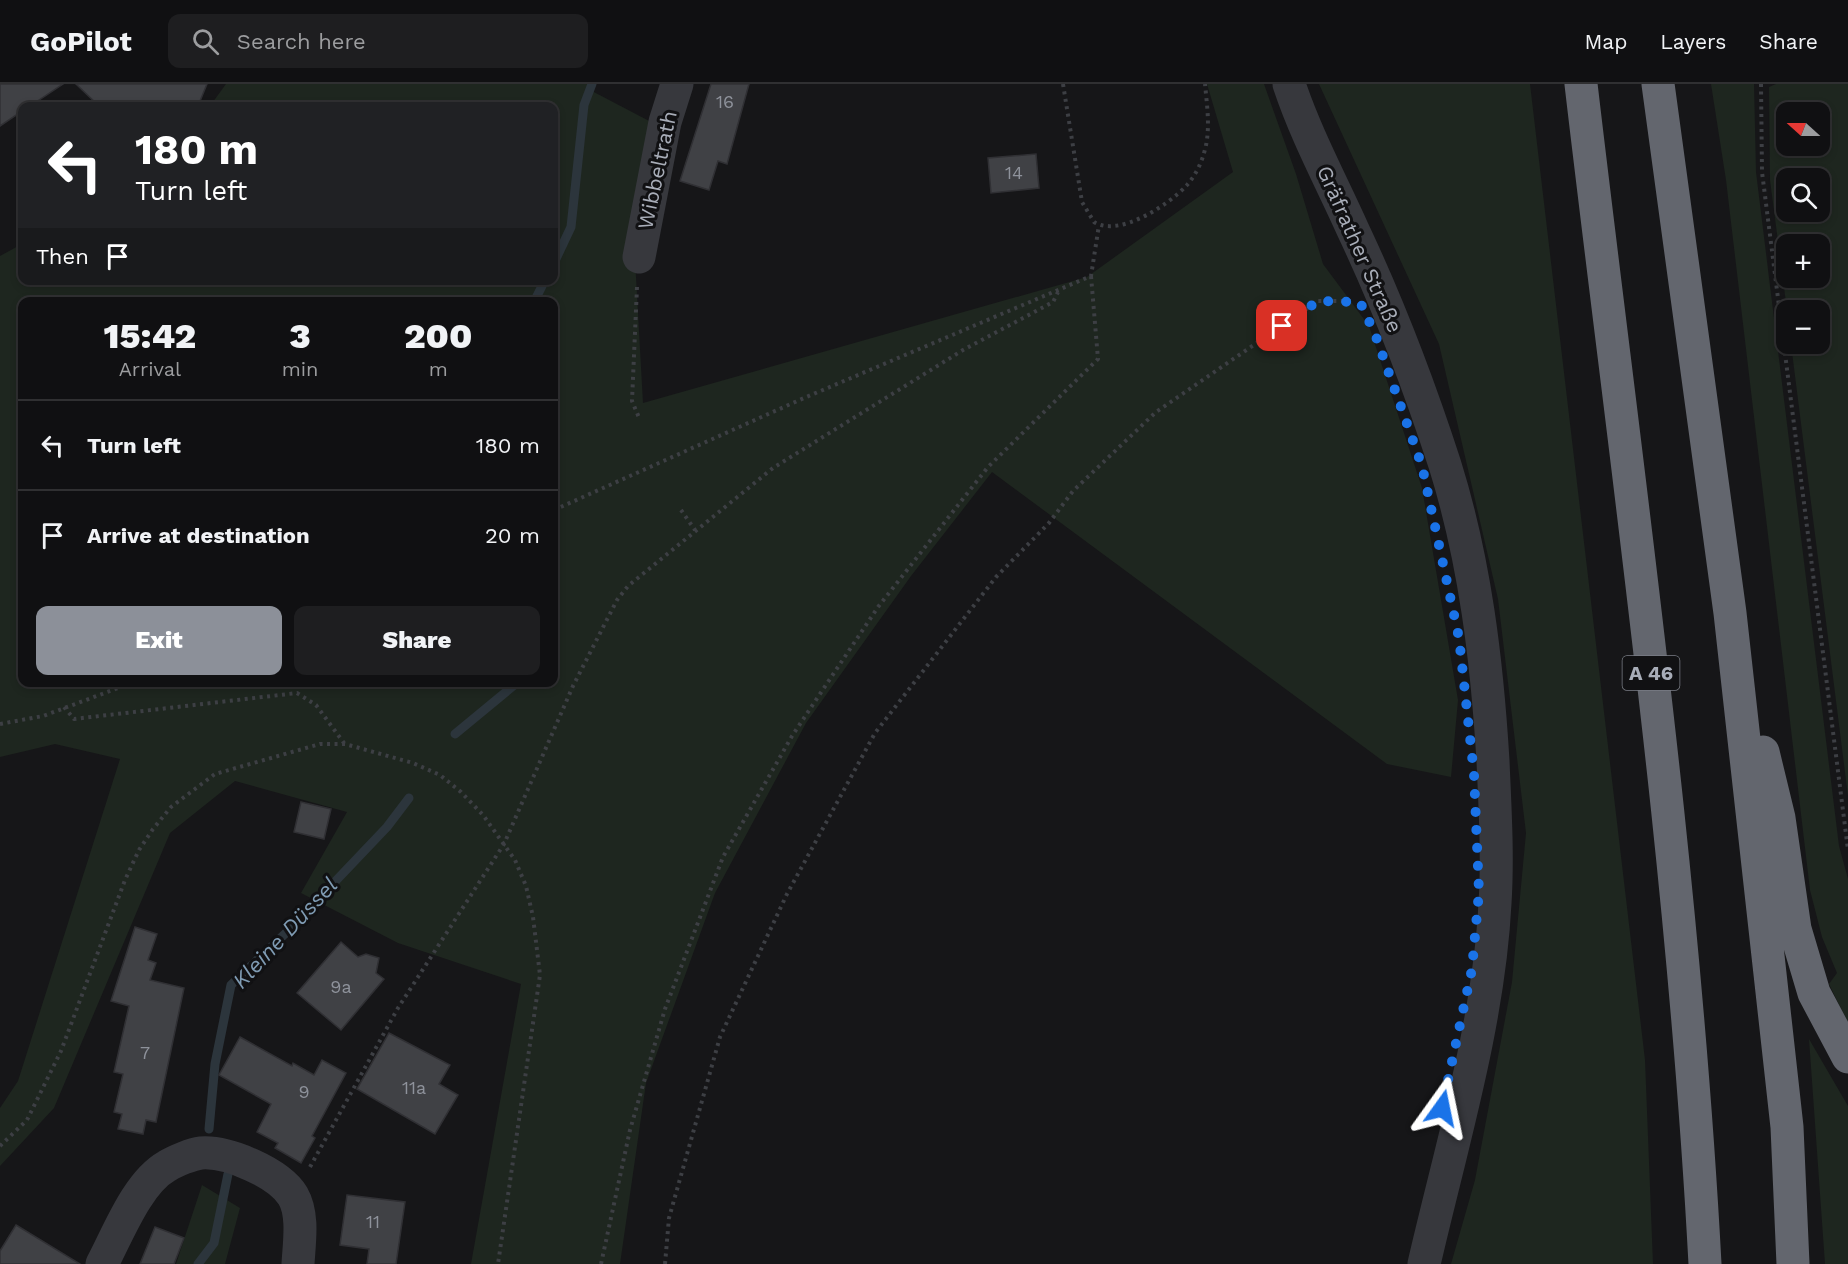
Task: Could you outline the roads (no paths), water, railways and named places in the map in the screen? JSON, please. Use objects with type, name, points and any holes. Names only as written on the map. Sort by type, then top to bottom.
[{"type":"highway","name":"A 46","points":[[1581,84],[1678,907],[1699,1156],[1705,1264]]},
{"type":"highway","points":[[1658,84],[1730,613],[1787,1127],[1793,1264]]},
{"type":"highway","points":[[1730,613],[1779,818],[1795,929],[1814,993],[1848,1057]]},
{"type":"street","name":"Wibbeltrath","points":[[639,257],[665,122],[677,84]]},
{"type":"street","name":"Gräfrather Straße","points":[[1289,84],[1300,119],[1355,233],[1404,349],[1445,467],[1476,592],[1489,698],[1496,822],[1496,904],[1482,1006],[1424,1264]]},
{"type":"street","points":[[102,1264],[144,1186],[166,1166],[201,1153],[238,1158],[275,1179],[294,1197],[300,1227],[298,1264]]},
{"type":"waterway","name":"Kleine Düssel","points":[[558,255],[571,227],[584,105],[592,84]]},
{"type":"waterway","name":"Kleine Düssel","points":[[536,297],[542,285]]},
{"type":"waterway","name":"Kleine Düssel","points":[[455,734],[512,687]]},
{"type":"waterway","name":"Kleine Düssel","points":[[209,1129],[215,1064],[231,985],[289,930],[387,827],[409,798]]},
{"type":"waterway","name":"Kleine Düssel","points":[[198,1264],[214,1243],[228,1174]]}]
